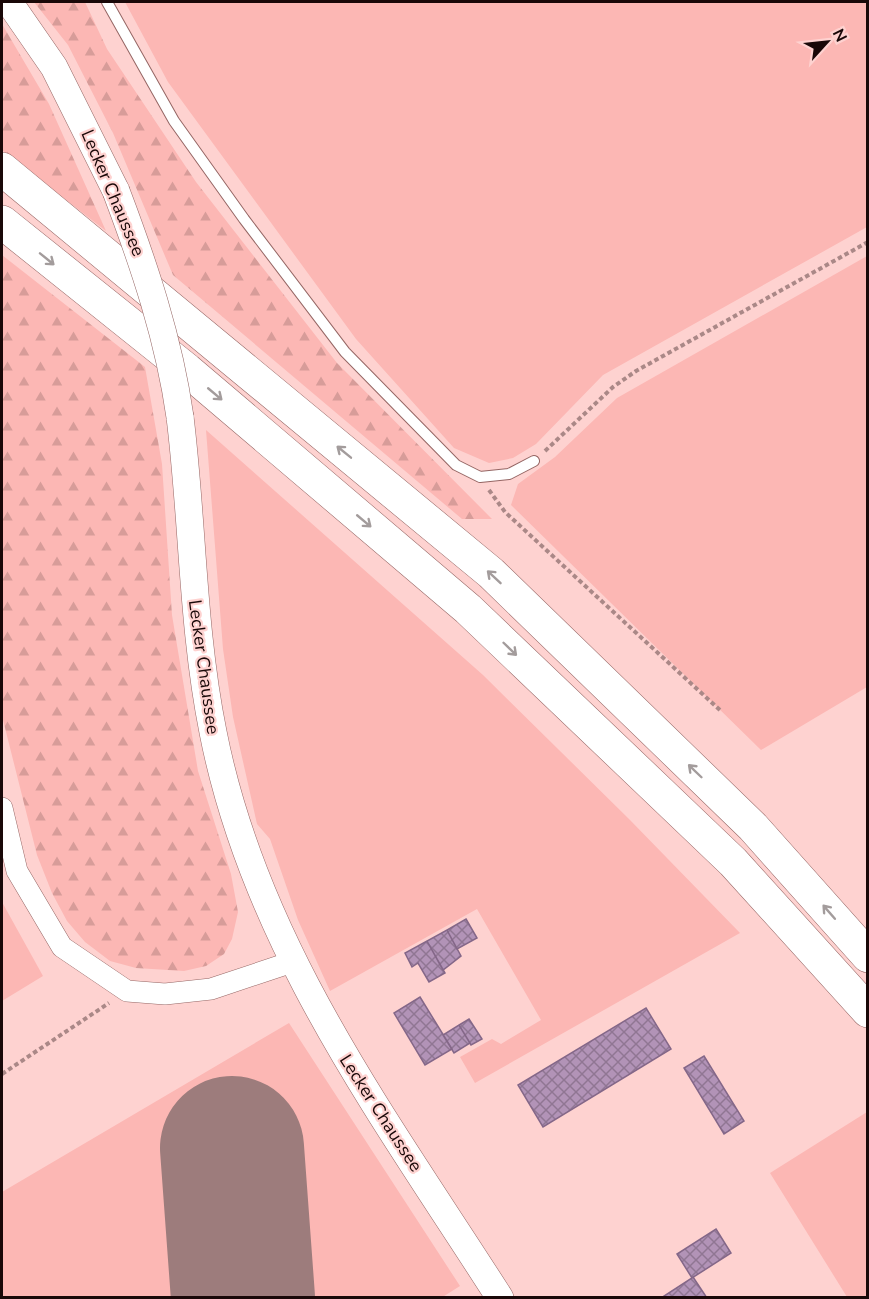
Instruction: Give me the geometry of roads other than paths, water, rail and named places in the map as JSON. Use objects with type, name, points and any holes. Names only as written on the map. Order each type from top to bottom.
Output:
[{"type":"highway","points":[[2,169],[491,573],[753,827],[867,956]]},
{"type":"highway","points":[[2,222],[187,370],[468,609],[733,862],[867,1011]]},
{"type":"street","name":"Lecker Chaussee","points":[[9,2],[54,67],[116,191],[143,263],[162,328],[180,417],[187,478],[195,616],[213,733],[239,832],[255,877],[292,962],[332,1036],[500,1298]]},
{"type":"street","points":[[2,808],[17,871],[62,947],[127,991],[165,994],[211,989],[292,962]]},
{"type":"lane","points":[[107,2],[174,121],[244,219],[345,352],[456,465],[480,477],[509,474],[534,461]]}]
